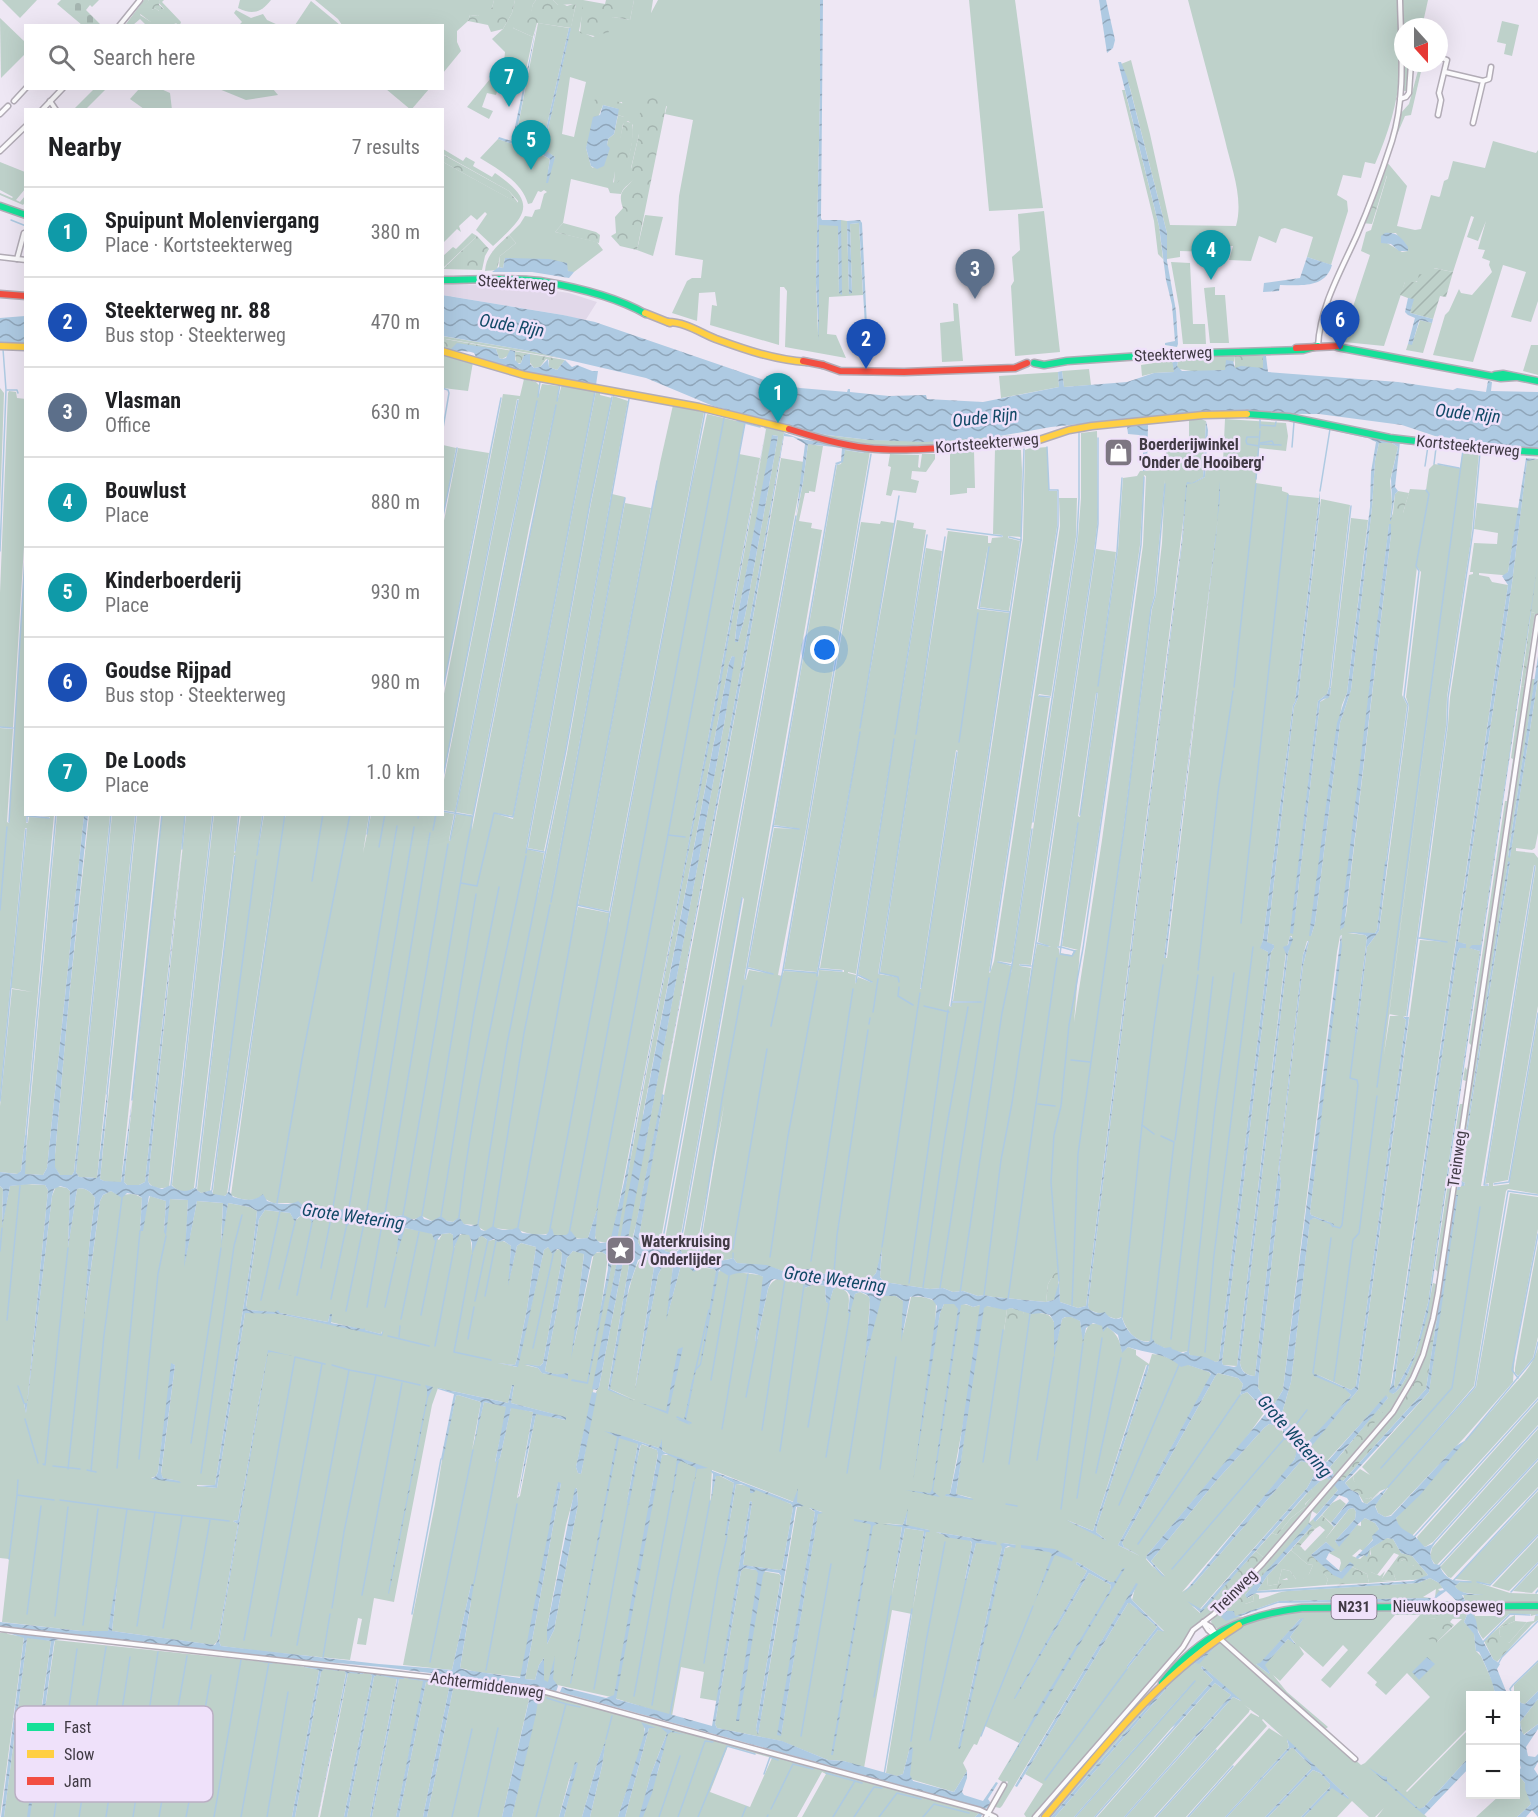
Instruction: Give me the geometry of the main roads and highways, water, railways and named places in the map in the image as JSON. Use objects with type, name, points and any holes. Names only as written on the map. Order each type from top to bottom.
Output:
[{"type":"main road","points":[[1,205],[24,213]]},
{"type":"main road","name":"Steekterweg","points":[[444,280],[538,281],[572,288],[775,357],[797,359],[833,369],[915,372],[1015,368],[1030,363],[1044,365],[1171,354],[1292,350],[1304,346],[1318,346],[1337,347],[1501,378],[1515,377],[1538,382]]},
{"type":"main road","points":[[0,294],[24,296]]},
{"type":"main road","points":[[0,346],[24,347]]},
{"type":"main road","name":"Kortsteekterweg","points":[[444,352],[524,375],[699,407],[792,430],[817,439],[868,448],[937,448],[1033,442],[1069,430],[1092,426],[1245,414],[1289,417],[1390,438],[1484,449],[1538,452]]},
{"type":"main road","name":"Nieuwkoopseweg","points":[[1045,1817],[1187,1654],[1216,1635],[1252,1617],[1274,1611],[1302,1608],[1538,1606]]},
{"type":"water","points":[[820,0],[823,0],[821,218],[822,220],[841,220],[842,295],[839,293],[838,226],[819,225],[819,342],[816,283]]},
{"type":"water","points":[[1099,0],[1106,0],[1115,40],[1113,48],[1107,53]]},
{"type":"water","points":[[537,23],[515,142],[530,148],[529,150],[498,139],[499,137],[512,141]]},
{"type":"water","points":[[569,28],[571,28],[544,147],[555,157],[548,183],[546,183],[550,159],[533,152],[534,149],[540,149],[545,134]]},
{"type":"water","points":[[1118,62],[1121,62],[1127,77],[1167,233],[1167,261],[1176,311],[1177,347],[1165,345],[1165,343],[1175,341],[1172,305],[1166,280],[1159,226]]},
{"type":"water","points":[[603,105],[619,109],[614,134],[608,139],[607,145],[610,148],[604,166],[597,169],[591,166],[586,148],[593,117],[600,115]]},
{"type":"water","points":[[860,220],[867,326],[865,326],[859,223],[850,224],[852,293],[849,294],[847,221]]},
{"type":"water","points":[[1385,233],[1398,236],[1408,247],[1408,251],[1399,251],[1391,244],[1381,243],[1381,236]]},
{"type":"water","points":[[1307,257],[1332,265],[1329,273],[1318,282],[1303,285],[1280,285],[1279,291],[1263,292],[1264,283],[1300,278]]},
{"type":"water","points":[[505,258],[549,259],[567,263],[568,271],[574,272],[569,278],[532,272],[492,272],[499,267],[503,268]]},
{"type":"water","name":"Oude Rijn","points":[[444,295],[595,322],[770,382],[800,388],[847,392],[850,389],[850,392],[889,396],[926,395],[927,399],[983,402],[1059,387],[1058,372],[1062,371],[1064,387],[1127,382],[1154,373],[1174,372],[1172,360],[1141,362],[1177,357],[1179,357],[1177,366],[1182,371],[1225,370],[1226,360],[1233,361],[1235,368],[1241,366],[1263,368],[1263,356],[1266,356],[1268,372],[1398,382],[1486,392],[1488,381],[1492,382],[1491,391],[1538,392],[1538,449],[1435,436],[1402,425],[1319,414],[1188,413],[1051,427],[994,437],[925,442],[870,440],[827,435],[777,425],[713,406],[646,378],[530,351],[444,336]]},
{"type":"water","points":[[1408,298],[1414,299],[1410,313],[1433,319],[1432,323],[1419,321],[1412,345],[1408,344],[1415,318],[1405,312]]},
{"type":"water","points":[[24,316],[24,344],[0,343],[0,318]]},
{"type":"water","points":[[457,343],[496,349],[499,358],[502,359],[506,358],[510,350],[515,351],[515,360],[519,364],[524,355],[530,354],[530,364],[534,368],[540,367],[548,359],[549,367],[557,370],[565,360],[572,367],[577,365],[598,371],[596,385],[514,371],[476,357],[474,353],[449,351]]},
{"type":"water","name":"Grote Wetering","points":[[1206,421],[1208,430],[1205,477],[1194,483],[1187,484],[1183,536],[1089,1309],[1099,1313],[1105,1312],[1115,1319],[1122,1317],[1128,1330],[1139,1340],[1148,1342],[1153,1339],[1155,1343],[1165,1348],[1171,1347],[1183,1353],[1188,1351],[1190,1355],[1219,1361],[1268,955],[1268,952],[1260,948],[1263,940],[1293,705],[1295,702],[1320,491],[1298,698],[1294,707],[1267,942],[1274,945],[1274,948],[1271,952],[1222,1362],[1223,1365],[1237,1366],[1286,954],[1283,947],[1288,945],[1290,936],[1293,939],[1288,953],[1240,1363],[1244,1372],[1255,1376],[1303,955],[1309,941],[1303,966],[1279,1172],[1281,1181],[1258,1388],[1270,1405],[1275,1403],[1283,1390],[1341,934],[1342,945],[1310,1212],[1311,1215],[1334,1224],[1333,1228],[1330,1224],[1314,1218],[1310,1220],[1291,1382],[1282,1413],[1304,1443],[1308,1442],[1351,1395],[1345,1389],[1314,1376],[1313,1373],[1351,1390],[1356,1386],[1406,1020],[1403,1017],[1409,1017],[1358,1390],[1310,1448],[1319,1459],[1327,1462],[1386,1395],[1388,1398],[1330,1467],[1334,1476],[1343,1481],[1426,1389],[1456,1195],[1458,1195],[1429,1392],[1345,1483],[1351,1490],[1358,1493],[1362,1502],[1367,1504],[1388,1487],[1375,1506],[1378,1513],[1385,1517],[1391,1516],[1456,1446],[1466,1440],[1420,1495],[1396,1518],[1401,1527],[1425,1547],[1435,1543],[1430,1553],[1432,1561],[1440,1565],[1447,1576],[1460,1582],[1455,1586],[1457,1589],[1468,1594],[1484,1595],[1462,1595],[1476,1620],[1478,1632],[1493,1659],[1500,1664],[1497,1669],[1506,1691],[1494,1691],[1486,1667],[1479,1652],[1476,1651],[1474,1634],[1464,1622],[1467,1615],[1446,1591],[1432,1601],[1278,1603],[1226,1621],[1221,1617],[1226,1611],[1234,1611],[1235,1616],[1279,1601],[1434,1598],[1439,1591],[1444,1590],[1439,1583],[1430,1578],[1418,1583],[1256,1593],[1247,1598],[1245,1595],[1309,1523],[1312,1526],[1267,1576],[1257,1591],[1413,1581],[1428,1575],[1412,1556],[1401,1553],[1393,1539],[1387,1538],[1370,1549],[1367,1557],[1364,1555],[1357,1559],[1356,1557],[1373,1540],[1372,1536],[1379,1529],[1375,1523],[1365,1518],[1339,1547],[1335,1541],[1355,1519],[1356,1512],[1354,1508],[1349,1509],[1334,1527],[1331,1523],[1349,1501],[1339,1495],[1315,1522],[1313,1519],[1338,1490],[1335,1483],[1325,1477],[1306,1494],[1201,1613],[1187,1601],[1201,1609],[1307,1488],[1315,1474],[1311,1464],[1301,1461],[1183,1594],[1294,1460],[1296,1449],[1288,1440],[1283,1440],[1283,1430],[1280,1427],[1269,1424],[1264,1428],[1217,1480],[1151,1561],[1165,1577],[1146,1558],[1267,1412],[1247,1392],[1240,1395],[1243,1384],[1238,1378],[1218,1373],[1216,1375],[1122,1543],[1124,1547],[1141,1556],[1118,1545],[1211,1374],[1188,1365],[1181,1367],[1163,1356],[1128,1347],[1122,1353],[1118,1335],[1107,1327],[1103,1332],[1102,1326],[1093,1323],[1086,1328],[1083,1343],[1080,1321],[1071,1317],[1062,1319],[1054,1357],[1054,1322],[1050,1315],[1031,1314],[1011,1308],[1005,1310],[987,1306],[984,1308],[956,1494],[973,1500],[945,1496],[950,1494],[958,1456],[980,1305],[973,1307],[966,1304],[961,1305],[933,1491],[940,1497],[905,1490],[930,1493],[932,1489],[958,1309],[954,1304],[944,1304],[940,1313],[913,1482],[937,1306],[932,1299],[919,1296],[910,1297],[901,1342],[903,1301],[896,1296],[882,1296],[865,1361],[870,1308],[869,1297],[866,1294],[860,1292],[855,1294],[850,1313],[848,1313],[850,1295],[847,1291],[837,1287],[833,1290],[829,1304],[826,1302],[825,1286],[814,1284],[805,1288],[805,1282],[774,1279],[768,1289],[755,1341],[763,1277],[746,1273],[729,1276],[719,1270],[701,1365],[696,1370],[686,1420],[690,1425],[676,1419],[684,1420],[695,1369],[700,1364],[716,1271],[714,1269],[700,1266],[694,1272],[686,1265],[681,1265],[666,1321],[673,1266],[664,1263],[658,1275],[635,1391],[654,1267],[653,1261],[642,1258],[638,1260],[629,1287],[610,1389],[634,1401],[608,1390],[629,1265],[628,1255],[614,1253],[588,1384],[571,1381],[572,1379],[587,1382],[608,1269],[608,1256],[602,1252],[597,1252],[592,1257],[571,1359],[584,1254],[573,1251],[567,1258],[545,1371],[557,1374],[568,1373],[568,1379],[542,1373],[538,1368],[524,1364],[540,1366],[543,1363],[561,1264],[562,1253],[559,1249],[553,1255],[548,1247],[544,1250],[518,1367],[497,1363],[515,1365],[527,1309],[536,1247],[521,1243],[517,1246],[508,1286],[511,1246],[504,1241],[498,1242],[494,1239],[489,1241],[482,1236],[479,1237],[472,1255],[469,1235],[460,1234],[453,1248],[453,1235],[450,1233],[442,1234],[436,1241],[432,1234],[405,1228],[396,1257],[399,1230],[395,1226],[385,1225],[381,1230],[377,1225],[356,1219],[351,1221],[346,1228],[345,1222],[337,1216],[331,1219],[330,1223],[327,1217],[322,1215],[314,1219],[312,1223],[308,1216],[304,1215],[295,1222],[290,1213],[265,1210],[259,1219],[246,1306],[248,1310],[275,1312],[278,1310],[280,1313],[328,1322],[332,1314],[331,1323],[365,1328],[365,1330],[381,1334],[384,1330],[382,1336],[279,1314],[245,1313],[217,1488],[197,1486],[215,1485],[257,1211],[250,1207],[228,1203],[221,1248],[223,1203],[197,1201],[184,1268],[188,1200],[170,1199],[166,1236],[164,1232],[166,1201],[149,1196],[143,1231],[140,1231],[142,1198],[127,1193],[122,1198],[111,1191],[103,1195],[100,1201],[84,1319],[95,1198],[87,1190],[77,1189],[68,1248],[70,1191],[60,1186],[54,1189],[52,1196],[26,1414],[24,1403],[27,1403],[48,1190],[45,1185],[10,1186],[2,1228],[3,1189],[0,1186],[0,1172],[17,1174],[21,1171],[27,1134],[25,1174],[43,1175],[47,1168],[84,816],[88,816],[55,1155],[55,1167],[60,1175],[72,1175],[74,1172],[78,1135],[80,1136],[76,1172],[79,1177],[97,1178],[107,1093],[100,1179],[121,1182],[132,1100],[124,1182],[127,1185],[139,1185],[145,1182],[182,848],[148,1181],[150,1185],[162,1189],[171,1185],[183,1191],[196,1187],[201,1193],[212,1190],[213,1194],[225,1196],[229,1191],[233,1197],[245,1199],[253,1199],[263,1194],[267,1201],[275,1203],[287,1204],[298,1201],[305,1207],[316,1204],[319,1208],[333,1207],[338,1210],[349,1208],[357,1212],[367,1210],[375,1214],[385,1212],[393,1217],[403,1215],[414,1220],[422,1215],[424,1219],[432,1221],[441,1216],[453,1222],[459,1217],[464,1224],[471,1226],[478,1224],[481,1230],[485,1231],[493,1226],[505,1230],[518,1227],[522,1233],[546,1235],[552,1228],[554,1235],[566,1235],[571,1231],[577,1239],[588,1238],[598,1206],[595,1238],[600,1243],[610,1242],[624,1182],[671,937],[766,428],[720,688],[638,1114],[616,1247],[628,1249],[632,1244],[662,1094],[664,1095],[638,1242],[640,1246],[653,1249],[660,1244],[664,1245],[665,1251],[672,1253],[681,1250],[682,1254],[695,1256],[696,1250],[713,1260],[733,1258],[737,1263],[767,1265],[783,1271],[808,1269],[821,1274],[834,1273],[846,1279],[861,1280],[870,1280],[876,1273],[882,1247],[880,1277],[884,1282],[930,1289],[943,1288],[978,1296],[1046,1302],[1054,1300],[1059,1281],[1060,1302],[1078,1308],[1086,1306],[1182,538],[1186,485],[1187,482],[1192,483],[1203,477]]},
{"type":"water","points":[[1148,425],[1147,470],[1143,471],[1143,438],[1139,435],[1128,434],[1127,426]]},
{"type":"water","points":[[784,433],[801,439],[865,449],[865,453],[845,450],[843,462],[837,465],[835,463],[841,461],[842,448],[808,444],[796,516],[805,444],[793,437],[784,436],[749,640],[663,1092]]},
{"type":"water","points":[[772,435],[778,436],[777,442],[745,616],[738,642],[735,642],[737,620]]},
{"type":"water","points":[[1366,437],[1400,442],[1395,487],[1398,491],[1395,494],[1390,521],[1391,478],[1398,447],[1392,443],[1379,443],[1375,461],[1372,507],[1351,690],[1340,723],[1315,923],[1311,936],[1309,936],[1337,723],[1347,693],[1370,507],[1371,472],[1376,442]]},
{"type":"water","points":[[1526,458],[1538,459],[1527,461],[1512,583],[1458,942],[1466,944],[1466,948],[1460,948],[1457,954],[1401,1332],[1394,1386],[1396,1389],[1415,1354],[1428,1303],[1480,951],[1469,948],[1472,945],[1481,945],[1538,561],[1531,612],[1428,1313],[1410,1370],[1399,1389],[1393,1394],[1389,1392],[1508,585],[1502,576],[1508,572]]},
{"type":"water","points":[[1220,481],[1220,498],[1217,523]]},
{"type":"water","points":[[1217,523],[1216,538],[1203,646]]},
{"type":"water","points":[[1389,524],[1391,524],[1391,534],[1349,887],[1344,927],[1340,930]]},
{"type":"water","points":[[1203,646],[1166,958],[1164,958]]},
{"type":"water","points":[[732,656],[735,657],[725,719],[627,1244],[625,1247],[619,1246],[729,663]]},
{"type":"water","points":[[1538,656],[1538,678],[1510,858],[1508,857]]},
{"type":"water","points":[[1329,687],[1331,688],[1328,698],[1320,702],[1293,934],[1290,933],[1318,701],[1327,694]]},
{"type":"water","points":[[1388,858],[1379,931],[1367,947],[1357,1034],[1355,1031],[1367,937],[1347,932],[1375,933],[1377,930],[1385,862]]},
{"type":"water","points":[[1508,861],[1510,862],[1460,1177],[1465,1183],[1464,1186],[1460,1186],[1460,1190],[1457,1190]]},
{"type":"water","points":[[618,1256],[623,1258],[622,1267],[597,1390],[592,1389]]},
{"type":"water","points":[[683,1347],[668,1414],[638,1402],[666,1411],[678,1349]]},
{"type":"water","points":[[268,1350],[293,1356],[268,1353],[219,1642],[221,1646],[452,1670],[471,1585],[474,1583],[460,1668],[520,1678],[558,1482],[561,1483],[525,1679],[535,1680],[539,1665],[544,1658],[544,1680],[548,1682],[555,1656],[553,1679],[558,1686],[556,1692],[540,1688],[512,1817],[502,1817],[530,1696],[523,1692],[534,1691],[535,1686],[382,1667],[0,1626],[0,1622],[81,1631],[108,1631],[117,1585],[112,1631],[215,1645],[218,1640],[238,1524],[233,1521],[238,1520]]},
{"type":"water","points":[[171,1363],[175,1365],[161,1473],[163,1478],[181,1483],[151,1479],[158,1472]]},
{"type":"water","points":[[1147,1365],[1149,1365],[1148,1370],[1097,1526],[1096,1532],[1107,1541],[1066,1520],[1093,1531]]},
{"type":"water","points":[[425,1385],[433,1387],[428,1398],[389,1594],[427,1396]]},
{"type":"water","points":[[512,1385],[514,1385],[511,1403],[566,1417],[566,1420],[536,1414],[517,1504],[533,1412],[511,1408],[500,1458],[495,1463],[506,1407],[484,1402],[473,1450],[481,1402],[456,1396],[443,1460],[441,1459],[454,1394],[438,1389],[508,1403]]},
{"type":"water","points":[[592,1392],[597,1393],[581,1474],[578,1473],[576,1467]]},
{"type":"water","points":[[604,1431],[659,1448],[662,1439],[664,1452],[708,1468],[697,1469],[694,1486],[696,1468],[681,1461],[678,1464],[673,1495],[677,1459],[666,1454],[662,1455],[616,1699],[712,1726],[750,1501],[752,1502],[743,1565],[782,1569],[793,1508],[791,1504],[756,1490],[750,1493],[750,1488],[736,1484],[727,1536],[725,1535],[734,1483],[721,1476],[716,1476],[711,1502],[713,1474],[710,1470],[793,1502],[798,1488],[797,1502],[804,1506],[796,1507],[758,1735],[756,1729],[780,1583],[779,1573],[765,1571],[763,1575],[739,1721],[736,1721],[758,1573],[756,1570],[744,1568],[741,1571],[715,1724],[717,1728],[782,1741],[828,1760],[844,1761],[897,1776],[903,1774],[910,1747],[913,1748],[910,1775],[913,1781],[954,1792],[967,1771],[962,1792],[964,1795],[983,1801],[996,1782],[998,1783],[988,1799],[992,1805],[985,1809],[981,1817],[975,1817],[981,1811],[980,1807],[560,1692],[562,1687],[606,1698],[614,1695],[658,1454],[657,1450],[642,1444],[640,1446],[629,1505],[627,1502],[638,1444],[619,1438],[571,1684],[617,1437]]},
{"type":"water","points":[[575,1488],[578,1504],[554,1630],[547,1644],[547,1628]]},
{"type":"water","points":[[809,1507],[823,1513],[818,1514],[781,1736],[777,1735],[815,1512]]},
{"type":"water","points":[[908,1508],[906,1525],[930,1532],[926,1532],[912,1609],[924,1531],[905,1528],[891,1596],[902,1527],[882,1524],[903,1525]]},
{"type":"water","points":[[854,1519],[879,1523],[873,1526],[833,1755],[831,1755],[871,1526],[854,1521]]},
{"type":"water","points":[[936,1532],[996,1542],[997,1545],[976,1543],[965,1580],[971,1541],[945,1537]]},
{"type":"water","points":[[1326,1542],[1335,1550],[1329,1553],[1326,1559],[1341,1572],[1350,1562],[1354,1565],[1342,1579],[1333,1575],[1311,1555]]},
{"type":"water","points":[[1000,1544],[1016,1545],[1015,1548],[1008,1546],[1005,1548],[960,1749],[958,1748],[1002,1547]]},
{"type":"water","points":[[1021,1545],[1055,1549],[1073,1559],[1072,1561],[1055,1555],[1033,1606],[1052,1554],[1021,1548]]},
{"type":"water","points":[[1077,1562],[1110,1582],[1114,1582],[1125,1568],[1003,1773],[1039,1707],[1110,1590],[1111,1585],[1089,1573],[1015,1699],[1087,1571],[1076,1564]]},
{"type":"water","points":[[1136,1583],[1138,1584],[1131,1597],[1132,1600],[1164,1632],[1158,1630],[1127,1669],[1157,1627],[1128,1603],[1017,1787],[1015,1786]]},
{"type":"water","points":[[1304,1618],[1290,1637],[1296,1645],[1288,1639],[1265,1665],[1269,1674],[1256,1664],[1260,1663],[1300,1619]]},
{"type":"water","points":[[8,1633],[62,1639],[55,1640],[54,1643],[45,1706],[42,1706],[51,1641],[27,1638],[18,1706],[15,1706],[24,1638]]},
{"type":"water","points":[[1214,1648],[1199,1664],[1195,1663],[1179,1674],[1055,1817],[1051,1817],[1177,1673]]},
{"type":"water","points":[[1427,1657],[1435,1664],[1419,1680],[1412,1672]]},
{"type":"water","points":[[304,1665],[340,1669],[339,1671],[324,1669],[321,1672],[295,1817],[292,1817],[319,1670],[304,1667]]},
{"type":"water","points":[[1202,1666],[1242,1701],[1233,1697],[1189,1743],[1231,1695],[1215,1683],[1180,1722],[1171,1728],[1213,1680],[1201,1668]]},
{"type":"water","points":[[344,1670],[364,1672],[363,1674],[348,1673],[318,1817],[346,1674]]},
{"type":"water","points":[[369,1672],[404,1677],[404,1679],[399,1679],[372,1817],[370,1817],[397,1679],[377,1675],[374,1677],[347,1817],[344,1817],[372,1676]]},
{"type":"water","points":[[409,1677],[431,1679],[430,1682],[426,1682],[399,1817],[396,1817],[423,1681],[408,1679]]},
{"type":"water","points":[[434,1680],[475,1684],[474,1686],[454,1684],[427,1817],[423,1817],[450,1684]]},
{"type":"water","points":[[1538,1691],[1538,1699],[1520,1722],[1520,1701],[1525,1704]]},
{"type":"water","points":[[15,1708],[15,1731],[4,1817],[1,1817]]},
{"type":"water","points":[[641,1722],[656,1728],[649,1728],[625,1817],[618,1817],[644,1735],[645,1729]]},
{"type":"water","points":[[1520,1722],[1524,1735],[1538,1724],[1538,1729],[1526,1747],[1528,1756],[1535,1757],[1538,1754],[1538,1762],[1534,1769],[1538,1775],[1538,1817],[1532,1810],[1526,1817],[1517,1817],[1531,1804],[1525,1783],[1520,1777]]},
{"type":"water","points":[[660,1727],[686,1735],[671,1732],[668,1734],[652,1793],[643,1817],[639,1817],[651,1774],[667,1733]]},
{"type":"water","points":[[606,1739],[590,1817],[582,1817],[596,1767]]},
{"type":"water","points":[[1287,1739],[1349,1798],[1332,1788],[1304,1817],[1301,1817],[1330,1787],[1320,1773],[1313,1770],[1268,1817],[1265,1817],[1311,1769],[1311,1766],[1291,1748],[1257,1782],[1289,1747]]},
{"type":"water","points":[[1466,1760],[1466,1771],[1424,1815],[1368,1767],[1387,1777],[1387,1781],[1419,1809],[1424,1807]]},
{"type":"water","points":[[575,1762],[578,1763],[564,1817],[559,1817]]},
{"type":"water","points":[[29,1802],[32,1802],[30,1817],[27,1817]]},
{"type":"waterway","points":[[11,220],[24,225]]},
{"type":"waterway","points":[[0,551],[6,390],[3,349]]},
{"type":"waterway","points":[[538,397],[540,382]]},
{"type":"waterway","points":[[557,401],[560,384]]},
{"type":"waterway","points":[[444,389],[449,393],[444,422]]},
{"type":"waterway","points":[[7,390],[17,390],[18,393]]},
{"type":"waterway","points":[[461,883],[477,886],[494,813],[513,817],[595,392]]},
{"type":"waterway","points":[[526,853],[590,503],[612,397]]},
{"type":"waterway","points":[[444,684],[501,398]]},
{"type":"waterway","points":[[478,1224],[507,1044],[566,750],[629,399]]},
{"type":"waterway","points":[[444,772],[518,400]]},
{"type":"waterway","points":[[450,840],[537,401]]},
{"type":"waterway","name":"Grote Wetering","points":[[403,1215],[466,851],[556,405]]},
{"type":"waterway","points":[[549,1234],[705,412]]},
{"type":"waterway","points":[[569,1234],[724,418]]},
{"type":"waterway","points":[[1260,420],[1260,428]]},
{"type":"waterway","points":[[737,421],[760,427]]},
{"type":"waterway","points":[[1260,425],[1275,426],[1276,422]]},
{"type":"waterway","points":[[1292,447],[1294,422]]},
{"type":"waterway","points":[[668,835],[745,423]]},
{"type":"waterway","points":[[1320,491],[1330,429],[1366,437]]},
{"type":"waterway","points":[[1256,479],[1260,431]]},
{"type":"waterway","points":[[1033,822],[1077,537],[1079,433]]},
{"type":"waterway","points":[[1258,437],[1247,437],[1246,441],[1247,444],[1259,446]]},
{"type":"waterway","points":[[984,1295],[1001,1160],[1012,1103],[1095,549],[1098,524],[1098,438]]},
{"type":"waterway","points":[[1260,443],[1272,441],[1274,445]]},
{"type":"waterway","points":[[1400,443],[1423,445]]},
{"type":"waterway","points":[[1259,444],[1281,445]]},
{"type":"waterway","points":[[1425,466],[1428,446]]},
{"type":"waterway","points":[[990,971],[1058,526],[1058,490],[1049,490],[1047,447]]},
{"type":"waterway","points":[[1377,1087],[1463,450],[1438,447],[1434,464]]},
{"type":"waterway","points":[[444,511],[457,448]]},
{"type":"waterway","points":[[951,1006],[1021,540],[1024,449]]},
{"type":"waterway","points":[[1407,1016],[1447,725],[1448,698],[1473,531],[1480,452]]},
{"type":"waterway","points":[[771,1026],[783,970],[871,454]]},
{"type":"waterway","points":[[1438,464],[1459,468]]},
{"type":"waterway","points":[[799,829],[773,826],[836,465]]},
{"type":"waterway","points":[[1059,1281],[1051,1182],[1054,1135],[1061,1106],[1069,1025],[1083,948],[1141,545],[1144,477]]},
{"type":"waterway","points":[[1098,686],[1117,552],[1122,478]]},
{"type":"waterway","points":[[609,912],[577,905],[657,481]]},
{"type":"waterway","points":[[1072,1305],[1078,1154],[1124,829],[1151,609],[1155,596],[1165,484]]},
{"type":"waterway","points":[[1234,687],[1256,484]]},
{"type":"waterway","points":[[1387,860],[1408,705],[1404,697],[1419,571],[1416,566],[1429,494],[1426,490]]},
{"type":"waterway","points":[[1241,923],[1288,495]]},
{"type":"waterway","points":[[860,728],[899,496]]},
{"type":"waterway","points":[[551,902],[625,498]]},
{"type":"waterway","points":[[1330,687],[1351,506]]},
{"type":"waterway","points":[[662,1244],[796,516]]},
{"type":"waterway","points":[[947,529],[1002,536]]},
{"type":"waterway","points":[[895,734],[927,535]]},
{"type":"waterway","points":[[916,734],[945,537]]},
{"type":"waterway","points":[[1009,537],[1021,540]]},
{"type":"waterway","points":[[989,547],[979,608],[1010,612]]},
{"type":"waterway","points":[[9,822],[24,574]]},
{"type":"waterway","points":[[959,742],[978,613]]},
{"type":"waterway","points":[[1198,970],[1218,792],[1233,691]]},
{"type":"waterway","points":[[1080,815],[1097,693]]},
{"type":"waterway","points":[[1039,696],[1050,697]]},
{"type":"waterway","points":[[0,727],[13,728]]},
{"type":"waterway","points":[[817,976],[860,732]]},
{"type":"waterway","points":[[856,982],[894,739]]},
{"type":"waterway","points":[[879,974],[915,740]]},
{"type":"waterway","points":[[921,988],[957,752]]},
{"type":"waterway","points":[[444,811],[472,816]]},
{"type":"waterway","points":[[27,816],[49,818]]},
{"type":"waterway","points":[[27,816],[27,822]]},
{"type":"waterway","points":[[26,1136],[56,816]]},
{"type":"waterway","points":[[79,1136],[111,816]]},
{"type":"waterway","points":[[107,1094],[136,816]]},
{"type":"waterway","points":[[132,1100],[162,816]]},
{"type":"waterway","points":[[182,849],[185,816]]},
{"type":"waterway","points":[[171,1185],[213,816]]},
{"type":"waterway","points":[[235,851],[239,816]]},
{"type":"waterway","points":[[257,855],[263,816]]},
{"type":"waterway","points":[[229,1191],[285,816]]},
{"type":"waterway","points":[[312,881],[323,816]]},
{"type":"waterway","points":[[277,1203],[302,1059],[350,816]]},
{"type":"waterway","points":[[367,834],[370,816]]},
{"type":"waterway","points":[[379,847],[385,816]]},
{"type":"waterway","points":[[433,830],[436,816]]},
{"type":"waterway","points":[[1058,947],[1061,947],[1060,954],[1072,956],[1075,951],[1061,947],[1078,823]]},
{"type":"waterway","name":"Grote Wetering","points":[[333,1207],[397,826]]},
{"type":"waterway","points":[[745,979],[773,826]]},
{"type":"waterway","points":[[0,910],[7,827]]},
{"type":"waterway","name":"Grote Wetering","points":[[349,1208],[414,827]]},
{"type":"waterway","points":[[0,1101],[26,829]]},
{"type":"waterway","points":[[1012,965],[1032,829]]},
{"type":"waterway","name":"Grote Wetering","points":[[367,1210],[430,833]]},
{"type":"waterway","points":[[597,1207],[668,835],[685,837]]},
{"type":"waterway","name":"Grote Wetering","points":[[385,1213],[448,844]]},
{"type":"waterway","points":[[528,849],[544,852]]},
{"type":"waterway","points":[[196,1187],[235,856]]},
{"type":"waterway","points":[[459,1217],[480,1081],[526,856]]},
{"type":"waterway","points":[[212,1190],[256,860]]},
{"type":"waterway","points":[[1488,1185],[1484,1185],[1535,866]]},
{"type":"waterway","points":[[441,1216],[474,1013],[499,887]]},
{"type":"waterway","points":[[422,1215],[476,894]]},
{"type":"waterway","points":[[679,1252],[742,898]]},
{"type":"waterway","points":[[493,1226],[524,1033],[550,905]]},
{"type":"waterway","points":[[518,1227],[577,906]]},
{"type":"waterway","points":[[1419,938],[1447,942]]},
{"type":"waterway","points":[[1037,943],[1048,946]]},
{"type":"waterway","points":[[1205,1352],[1214,1255],[1253,947]]},
{"type":"waterway","points":[[1008,1299],[1057,958]]},
{"type":"waterway","points":[[960,1293],[1002,1013],[1012,965],[998,962]]},
{"type":"waterway","points":[[1020,965],[1031,966]]},
{"type":"waterway","points":[[1142,1125],[1163,965]]},
{"type":"waterway","points":[[748,968],[773,974]]},
{"type":"waterway","points":[[819,969],[842,971]]},
{"type":"waterway","points":[[783,970],[817,973]]},
{"type":"waterway","points":[[880,973],[898,977],[899,982]]},
{"type":"waterway","points":[[1188,1353],[1215,1109],[1234,973]]},
{"type":"waterway","points":[[858,975],[872,982]]},
{"type":"waterway","points":[[1175,1140],[1198,975]]},
{"type":"waterway","points":[[1171,1339],[1213,977]]},
{"type":"waterway","points":[[940,1288],[989,978]]},
{"type":"waterway","points":[[873,1012],[878,979]]},
{"type":"waterway","points":[[770,1257],[788,1136],[817,981]]},
{"type":"waterway","points":[[698,1254],[722,1099],[743,986]]},
{"type":"waterway","points":[[899,987],[898,996],[913,1005]]},
{"type":"waterway","name":"Grote Wetering","points":[[811,1261],[853,989]]},
{"type":"waterway","points":[[882,1247],[920,993]]},
{"type":"waterway","points":[[952,1002],[981,1002]]},
{"type":"waterway","points":[[924,1006],[949,1012]]},
{"type":"waterway","points":[[923,1287],[945,1136],[968,1007]]},
{"type":"waterway","points":[[909,1283],[948,1010]]},
{"type":"waterway","points":[[1494,1184],[1509,1182],[1538,1013]]},
{"type":"waterway","points":[[869,1024],[870,1018]]},
{"type":"waterway","name":"Grote Wetering","points":[[834,1273],[837,1235],[868,1030]]},
{"type":"waterway","points":[[1333,1226],[1340,1228],[1342,1225],[1358,1085],[1357,1080],[1350,1078],[1356,1032]]},
{"type":"waterway","points":[[733,1249],[767,1049]]},
{"type":"waterway","points":[[1071,1060],[1090,1062]]},
{"type":"waterway","points":[[1334,1381],[1353,1240],[1359,1233],[1377,1096]]},
{"type":"waterway","points":[[1038,1104],[1055,1106]]},
{"type":"waterway","points":[[1122,1317],[1142,1125],[1154,1134]]},
{"type":"waterway","points":[[1151,1340],[1174,1142],[1161,1136]]},
{"type":"waterway","points":[[7,1320],[20,1186]]},
{"type":"waterway","points":[[1388,1487],[1475,1387],[1508,1191],[1538,1195]]},
{"type":"waterway","points":[[91,1471],[104,1335],[122,1198]]},
{"type":"waterway","points":[[1381,1468],[1452,1388],[1480,1207]]},
{"type":"waterway","points":[[261,1300],[280,1211]]},
{"type":"waterway","points":[[201,1473],[234,1246],[242,1215]]},
{"type":"waterway","name":"Grote Wetering","points":[[279,1289],[295,1222]]},
{"type":"waterway","name":"Grote Wetering","points":[[297,1295],[312,1223]]},
{"type":"waterway","name":"Grote Wetering","points":[[321,1268],[330,1223]]},
{"type":"waterway","name":"Grote Wetering","points":[[346,1311],[364,1223]]},
{"type":"waterway","points":[[0,1251],[2,1228]]},
{"type":"waterway","name":"Grote Wetering","points":[[331,1299],[346,1228]]},
{"type":"waterway","name":"Grote Wetering","points":[[367,1307],[381,1230]]},
{"type":"waterway","points":[[117,1468],[140,1231]]},
{"type":"waterway","points":[[401,1319],[419,1232]]},
{"type":"waterway","points":[[1518,1378],[1512,1370],[1538,1234]]},
{"type":"waterway","points":[[139,1459],[158,1274],[166,1236]]},
{"type":"waterway","points":[[1313,1373],[1331,1238]]},
{"type":"waterway","points":[[475,1301],[488,1240]]},
{"type":"waterway","points":[[421,1315],[436,1241]]},
{"type":"waterway","points":[[485,1296],[496,1241]]},
{"type":"waterway","points":[[43,1464],[45,1465],[68,1248]]},
{"type":"waterway","points":[[191,1443],[221,1248]]},
{"type":"waterway","points":[[435,1346],[454,1248]]},
{"type":"waterway","points":[[733,1253],[733,1258]]},
{"type":"waterway","points":[[472,1255],[454,1352],[491,1360]]},
{"type":"waterway","points":[[533,1348],[553,1255]]},
{"type":"waterway","points":[[385,1307],[396,1257]]},
{"type":"waterway","points":[[722,1429],[748,1274]]},
{"type":"waterway","points":[[711,1380],[729,1276]]},
{"type":"waterway","name":"Grote Wetering","points":[[762,1430],[785,1279]]},
{"type":"waterway","name":"Grote Wetering","points":[[780,1451],[804,1285]]},
{"type":"waterway","points":[[808,1427],[829,1303]]},
{"type":"waterway","points":[[468,1339],[474,1307]]},
{"type":"waterway","points":[[695,1372],[709,1310]]},
{"type":"waterway","points":[[826,1457],[850,1313]]},
{"type":"waterway","points":[[1009,1464],[1030,1314]]},
{"type":"waterway","points":[[68,1469],[84,1319]]},
{"type":"waterway","points":[[399,1337],[400,1326]]},
{"type":"waterway","points":[[983,1462],[1003,1330]]},
{"type":"waterway","points":[[388,1336],[429,1346]]},
{"type":"waterway","points":[[1077,1498],[1102,1338]]},
{"type":"waterway","points":[[746,1397],[757,1340]]},
{"type":"waterway","points":[[1466,1440],[1534,1358],[1538,1342]]},
{"type":"waterway","points":[[1061,1509],[1083,1343]]},
{"type":"waterway","points":[[244,1640],[295,1357],[325,1364]]},
{"type":"waterway","points":[[880,1469],[896,1357]]},
{"type":"waterway","points":[[1037,1460],[1054,1357]]},
{"type":"waterway","points":[[1096,1473],[1121,1358]]},
{"type":"waterway","points":[[847,1473],[865,1361]]},
{"type":"waterway","points":[[271,1636],[322,1364]]},
{"type":"waterway","points":[[332,1365],[349,1370]]},
{"type":"waterway","points":[[1119,1505],[1179,1365]]},
{"type":"waterway","points":[[297,1645],[349,1370],[376,1375]]},
{"type":"waterway","points":[[332,1608],[344,1532],[376,1375],[420,1385]]},
{"type":"waterway","points":[[686,1416],[693,1380]]},
{"type":"waterway","points":[[362,1595],[402,1383]]},
{"type":"waterway","points":[[18,1386],[24,1403]]},
{"type":"waterway","points":[[1138,1544],[1240,1395]]},
{"type":"waterway","points":[[1414,1537],[1538,1399]]},
{"type":"waterway","name":"Grote Wetering","points":[[1294,1427],[1307,1410]]},
{"type":"waterway","points":[[677,1417],[691,1423]]},
{"type":"waterway","points":[[25,1419],[38,1463]]},
{"type":"waterway","points":[[1433,1544],[1538,1427]]},
{"type":"waterway","name":"Grote Wetering","points":[[1172,1569],[1283,1440]]},
{"type":"waterway","points":[[430,1662],[473,1450]]},
{"type":"waterway","points":[[412,1614],[441,1459]]},
{"type":"waterway","points":[[1439,1566],[1538,1459]]},
{"type":"waterway","points":[[474,1583],[498,1461]]},
{"type":"waterway","points":[[53,1466],[80,1469]]},
{"type":"waterway","points":[[87,1470],[96,1472]]},
{"type":"waterway","points":[[17,1494],[18,1480]]},
{"type":"waterway","points":[[652,1705],[694,1482]]},
{"type":"waterway","points":[[1453,1581],[1538,1489]]},
{"type":"waterway","points":[[634,1696],[672,1493]]},
{"type":"waterway","points":[[9,1559],[17,1495],[54,1500]]},
{"type":"waterway","points":[[60,1500],[127,1509]]},
{"type":"waterway","points":[[670,1714],[710,1501]]},
{"type":"waterway","points":[[486,1670],[517,1504]]},
{"type":"waterway","points":[[594,1689],[628,1504]]},
{"type":"waterway","points":[[1006,1504],[1017,1506]]},
{"type":"waterway","points":[[27,1614],[41,1506]]},
{"type":"waterway","points":[[55,1616],[68,1507]]},
{"type":"waterway","points":[[83,1625],[98,1509]]},
{"type":"waterway","points":[[116,1586],[127,1509],[229,1521]]},
{"type":"waterway","points":[[137,1626],[155,1512]]},
{"type":"waterway","points":[[163,1628],[182,1516]]},
{"type":"waterway","points":[[191,1629],[210,1520]]},
{"type":"waterway","points":[[1477,1582],[1490,1585],[1538,1535]]},
{"type":"waterway","points":[[704,1663],[727,1536]]},
{"type":"waterway","points":[[911,1741],[926,1642],[945,1542]]},
{"type":"waterway","points":[[1511,1592],[1538,1563]]},
{"type":"waterway","points":[[801,1736],[831,1564]]},
{"type":"waterway","points":[[930,1740],[966,1580]]},
{"type":"waterway","points":[[1454,1581],[1471,1582]]},
{"type":"waterway","points":[[874,1697],[891,1596]]},
{"type":"waterway","points":[[981,1736],[1033,1606]]},
{"type":"waterway","points":[[884,1775],[912,1609]]},
{"type":"waterway","points":[[323,1657],[330,1614]]},
{"type":"waterway","points":[[1483,1642],[1510,1614],[1530,1615]]},
{"type":"waterway","points":[[1498,1664],[1502,1657],[1538,1621]]},
{"type":"waterway","points":[[97,1706],[106,1647]]},
{"type":"waterway","points":[[69,1706],[77,1649]]},
{"type":"waterway","points":[[150,1706],[158,1652]]},
{"type":"waterway","points":[[178,1706],[187,1656]]},
{"type":"waterway","points":[[123,1706],[130,1657]]},
{"type":"waterway","points":[[214,1817],[241,1660]]},
{"type":"waterway","points":[[260,1661],[272,1663]]},
{"type":"waterway","points":[[1511,1691],[1513,1685],[1538,1661]]},
{"type":"waterway","points":[[241,1817],[269,1662]]},
{"type":"waterway","points":[[1045,1780],[1127,1669]]},
{"type":"waterway","points":[[206,1706],[211,1675]]},
{"type":"waterway","points":[[1075,1817],[1195,1681]]},
{"type":"waterway","points":[[267,1817],[288,1692]]},
{"type":"waterway","points":[[536,1817],[566,1704],[547,1698]]},
{"type":"waterway","points":[[566,1704],[580,1707]]},
{"type":"waterway","points":[[606,1739],[612,1716]]},
{"type":"waterway","points":[[1095,1817],[1179,1722]]},
{"type":"waterway","points":[[478,1817],[498,1728]]},
{"type":"waterway","points":[[452,1817],[472,1729]]},
{"type":"waterway","points":[[1125,1817],[1194,1739]]},
{"type":"waterway","points":[[678,1817],[705,1741],[713,1742]]},
{"type":"waterway","points":[[698,1817],[727,1746],[755,1754]]},
{"type":"waterway","points":[[1156,1817],[1216,1750]]},
{"type":"waterway","points":[[659,1817],[680,1756]]},
{"type":"waterway","points":[[764,1774],[770,1757],[778,1760]]},
{"type":"waterway","points":[[771,1809],[793,1764],[813,1769]]},
{"type":"waterway","points":[[1188,1817],[1233,1766]]},
{"type":"waterway","points":[[826,1773],[862,1783]]},
{"type":"waterway","points":[[1226,1817],[1262,1778]]},
{"type":"waterway","points":[[833,1817],[855,1781]]},
{"type":"waterway","points":[[854,1817],[874,1787],[882,1788]]},
{"type":"waterway","points":[[879,1817],[897,1793],[921,1799]]},
{"type":"waterway","points":[[54,1817],[56,1802]]},
{"type":"waterway","points":[[79,1817],[81,1802]]},
{"type":"waterway","points":[[106,1817],[108,1802]]},
{"type":"waterway","points":[[133,1817],[135,1802]]},
{"type":"waterway","points":[[159,1817],[162,1802]]},
{"type":"waterway","points":[[186,1817],[189,1802]]},
{"type":"waterway","points":[[923,1817],[934,1804],[969,1813]]},
{"type":"waterway","points":[[742,1817],[746,1807]]},
{"type":"place","name":"De Loods","points":[[509,107]]},
{"type":"place","name":"Kinderboerderij","points":[[531,170]]},
{"type":"place","name":"Bouwlust","points":[[1211,280]]},
{"type":"place","name":"Vlasman","points":[[975,299]]},
{"type":"place","name":"Goudse Rijpad","points":[[1340,350]]},
{"type":"place","name":"Steekterweg nr. 88","points":[[866,369]]},
{"type":"place","name":"Spuipunt Molenviergang","points":[[778,423]]},
{"type":"place","name":"Boerderijwinkel 'Onder de Hooiberg'","points":[[1118,453]]},
{"type":"place","name":"Waterkruising / Onderlijder","points":[[620,1250]]}]
